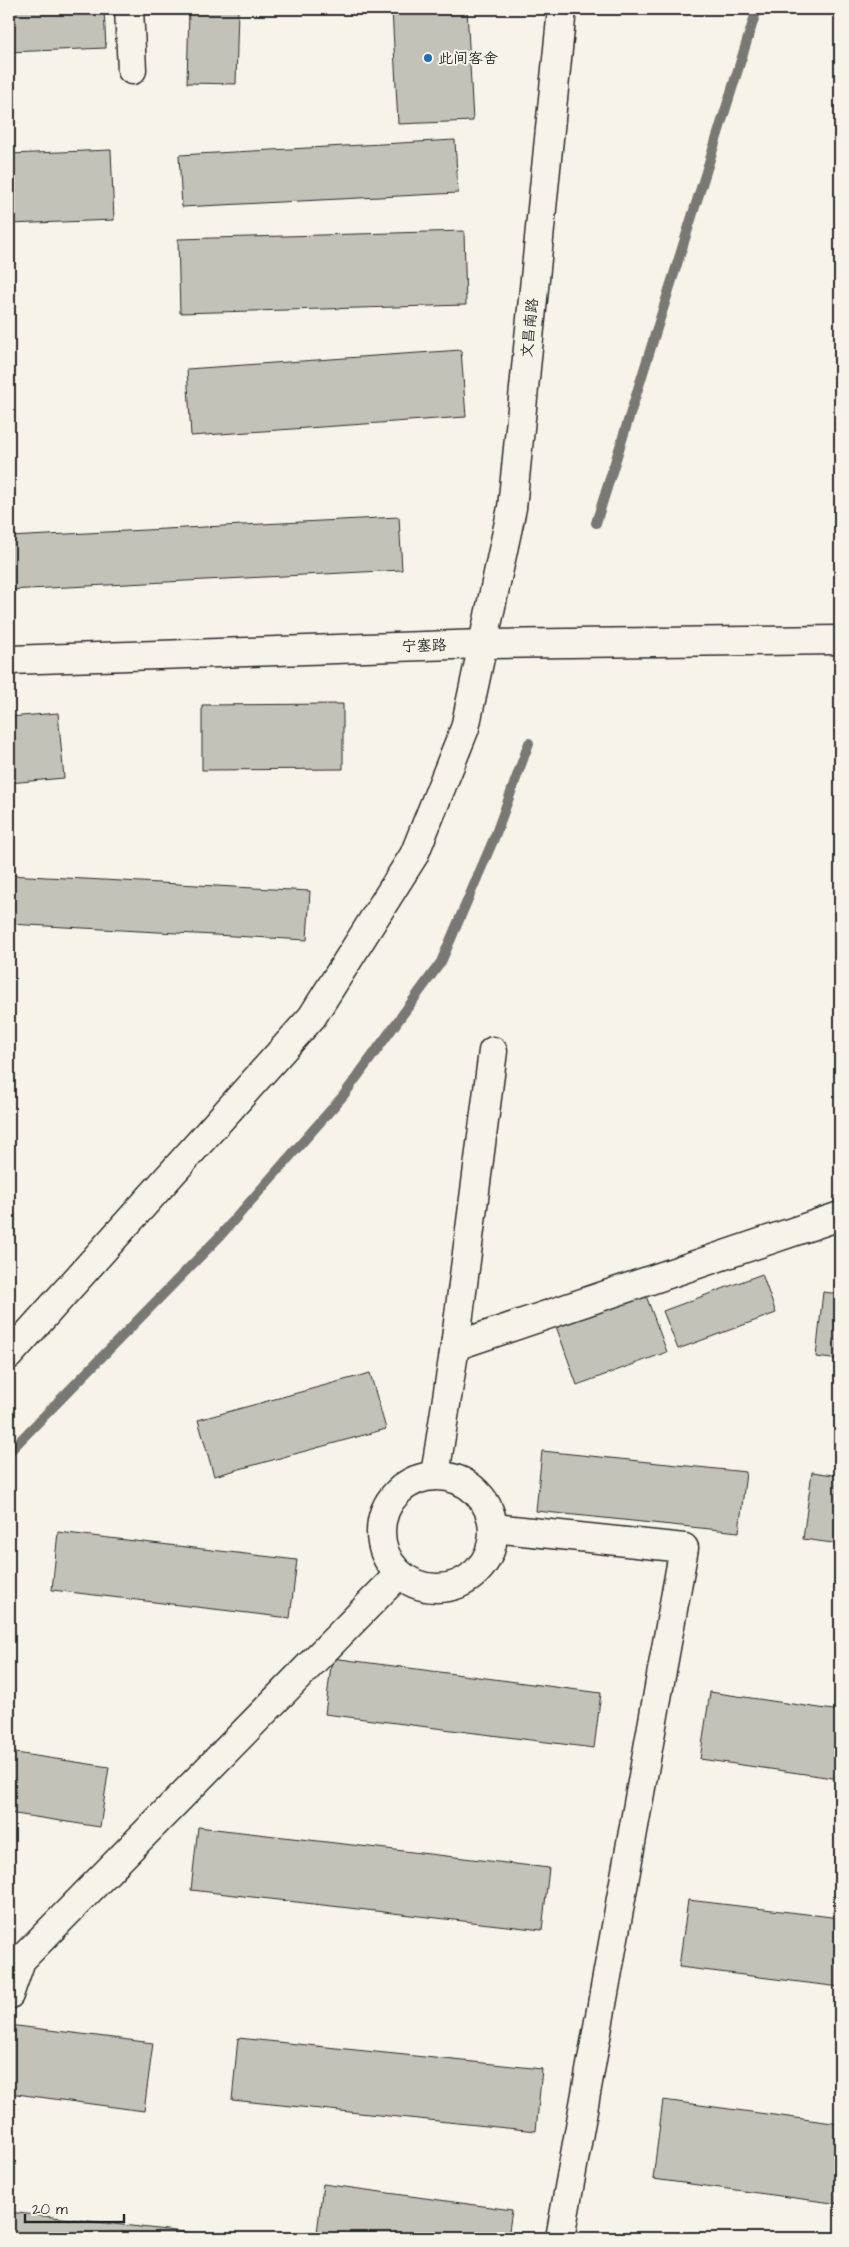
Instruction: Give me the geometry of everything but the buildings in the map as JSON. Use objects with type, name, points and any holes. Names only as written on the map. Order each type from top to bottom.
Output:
[{"type":"street","points":[[129,9],[132,70]]},
{"type":"street","name":"文昌南路","points":[[9,1355],[312,1017],[414,855],[465,728],[512,508],[562,9]]},
{"type":"street","name":"宁塞路","points":[[9,660],[483,644],[840,640]]},
{"type":"street","points":[[435,1475],[455,1346],[493,1051]]},
{"type":"street","points":[[455,1346],[840,1216]]},
{"type":"street","points":[[435,1475],[457,1478],[476,1490],[489,1507],[494,1528],[492,1550],[481,1569],[463,1582],[441,1589],[418,1586],[399,1574],[385,1555],[380,1533],[384,1512],[396,1493],[414,1480],[435,1475]]},
{"type":"street","points":[[494,1528],[684,1548],[560,2238]]},
{"type":"street","points":[[9,1995],[21,1960],[399,1574]]},
{"type":"waterway","points":[[596,523],[757,9]]},
{"type":"waterway","points":[[9,1452],[220,1236],[343,1096],[441,962],[495,836],[529,743]]},
{"type":"place","name":"此间客舍","points":[[428,58]]}]
